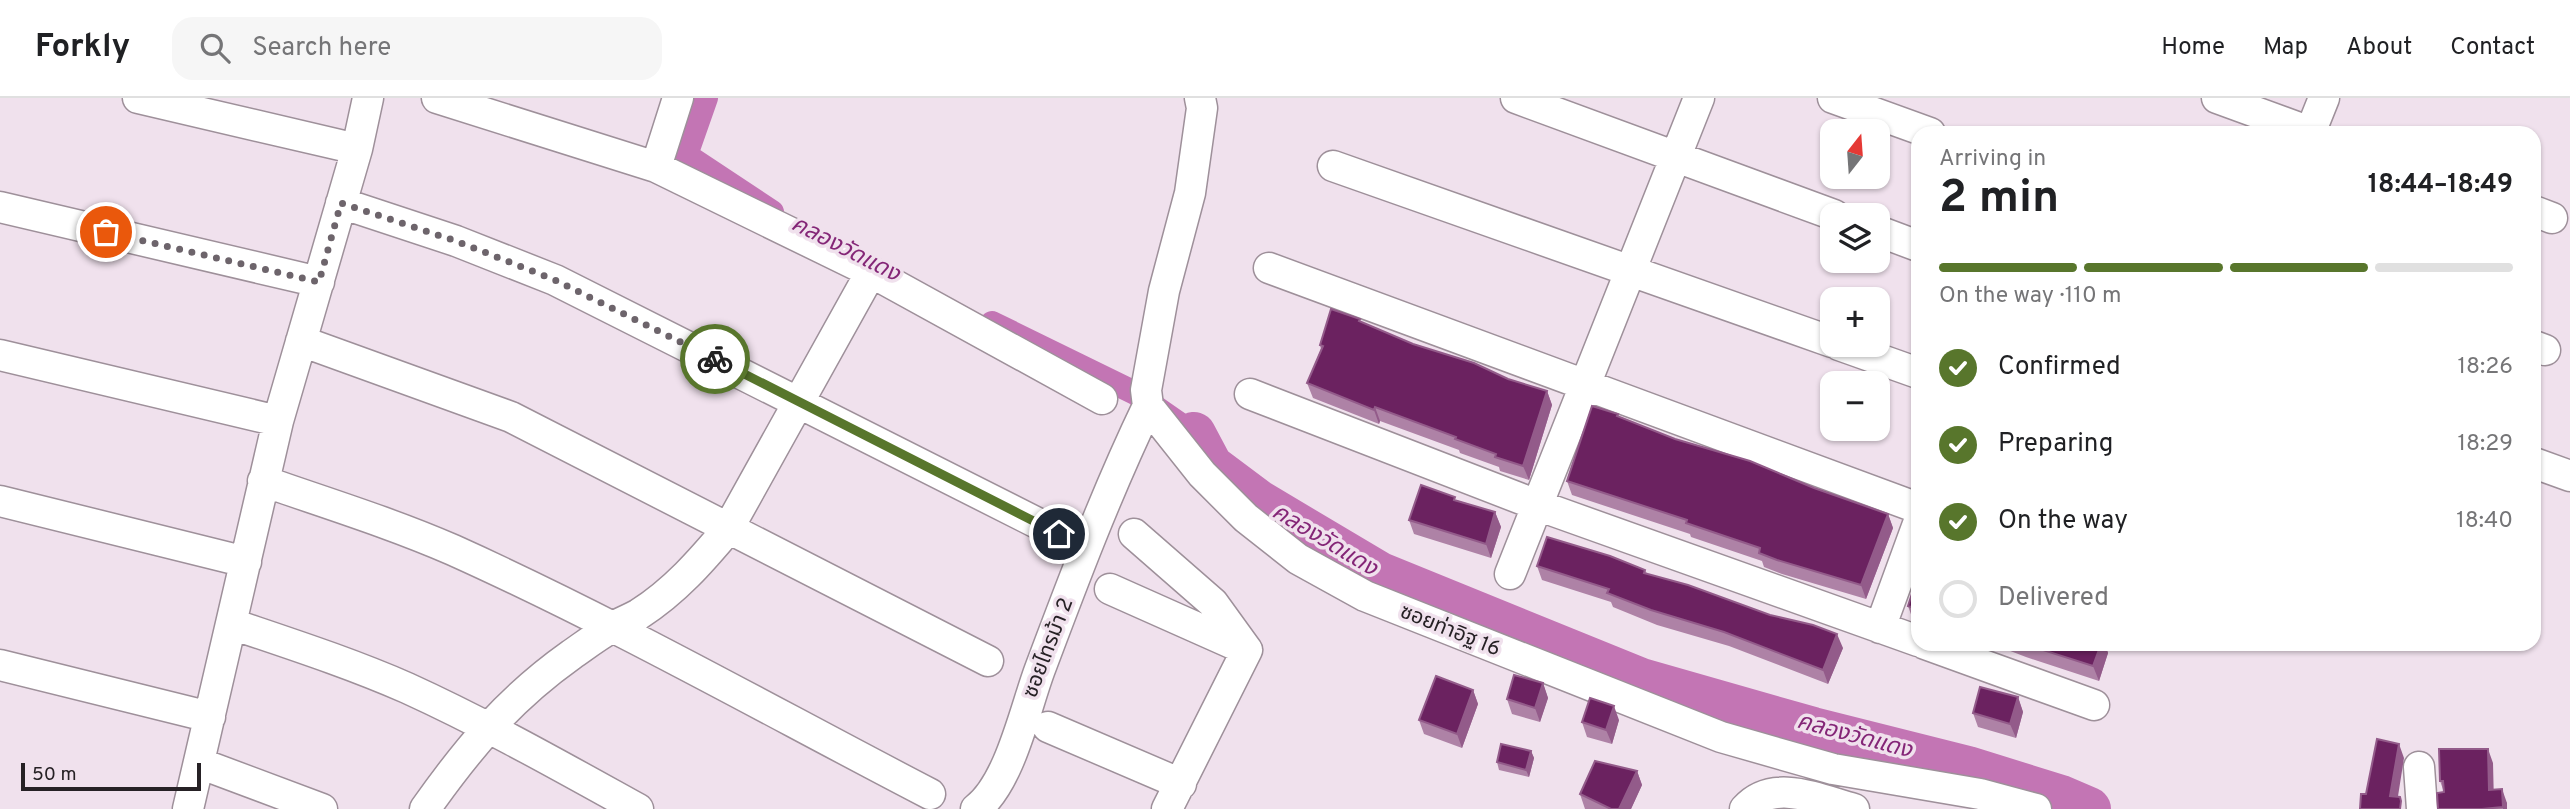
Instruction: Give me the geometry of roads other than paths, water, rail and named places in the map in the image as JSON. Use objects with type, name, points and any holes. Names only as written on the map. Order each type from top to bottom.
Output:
[{"type":"street","points":[[138,98],[357,149]]},
{"type":"street","points":[[188,809],[278,421],[357,149],[368,98]]},
{"type":"street","points":[[437,98],[656,167],[871,272],[1102,399]]},
{"type":"street","points":[[656,167],[678,98]]},
{"type":"street","points":[[1148,406],[1146,390],[1164,291],[1190,193],[1202,108],[1200,98]]},
{"type":"street","points":[[1516,98],[1820,210]]},
{"type":"street","points":[[1510,574],[1699,98]]},
{"type":"street","points":[[1833,98],[1911,126]]},
{"type":"street","points":[[2217,98],[2292,126]]},
{"type":"street","points":[[2313,126],[2323,98]]},
{"type":"street","points":[[1334,166],[1820,338]]},
{"type":"street","points":[[341,203],[456,241],[555,280],[1059,534]]},
{"type":"street","points":[[0,207],[319,282]]},
{"type":"street","points":[[1890,236],[1911,243]]},
{"type":"street","points":[[1269,268],[1911,505]]},
{"type":"street","points":[[425,809],[462,756],[488,727],[535,683],[611,628],[639,614],[675,587],[728,529],[871,272]]},
{"type":"street","points":[[301,341],[511,417],[988,661]]},
{"type":"street","points":[[0,355],[278,421]]},
{"type":"street","points":[[1873,357],[1911,371]]},
{"type":"street","points":[[1250,394],[1537,505],[1911,639]]},
{"type":"street","name":"ซอยไทรม้า 2","points":[[976,809],[995,789],[1008,760],[1090,541],[1126,451],[1148,406]]},
{"type":"street","name":"ซอยท่าอิฐ 16","points":[[1148,406],[1202,474],[1246,518],[1298,558],[1365,596],[1721,737],[1833,769],[1980,794],[2036,809]]},
{"type":"street","points":[[2541,466],[2570,476]]},
{"type":"street","points":[[263,481],[408,532],[453,551],[611,628],[930,794]]},
{"type":"street","points":[[0,501],[246,562]]},
{"type":"street","points":[[1133,534],[1213,603],[1247,650]]},
{"type":"street","points":[[1880,628],[1911,543]]},
{"type":"street","points":[[1111,589],[1247,650]]},
{"type":"street","points":[[232,624],[343,662],[406,688],[488,727],[638,809]]},
{"type":"street","points":[[1048,727],[1174,796],[1247,650]]},
{"type":"street","points":[[1944,651],[2094,705]]},
{"type":"street","points":[[0,665],[210,717]]},
{"type":"street","points":[[200,763],[322,809]]},
{"type":"street","points":[[2419,767],[2422,809]]},
{"type":"street","points":[[1757,801],[1786,792],[1854,809]]},
{"type":"waterway","name":"คลองวัดแดง","points":[[706,98],[686,155],[772,212]]},
{"type":"waterway","name":"คลองวัดแดง","points":[[992,323],[1135,393],[1194,434]]},
{"type":"waterway","name":"คลองวัดแดง","points":[[1194,434],[1211,466],[1259,502],[1380,574],[1641,680],[1813,729],[1968,768],[2061,797],[2089,809]]}]
